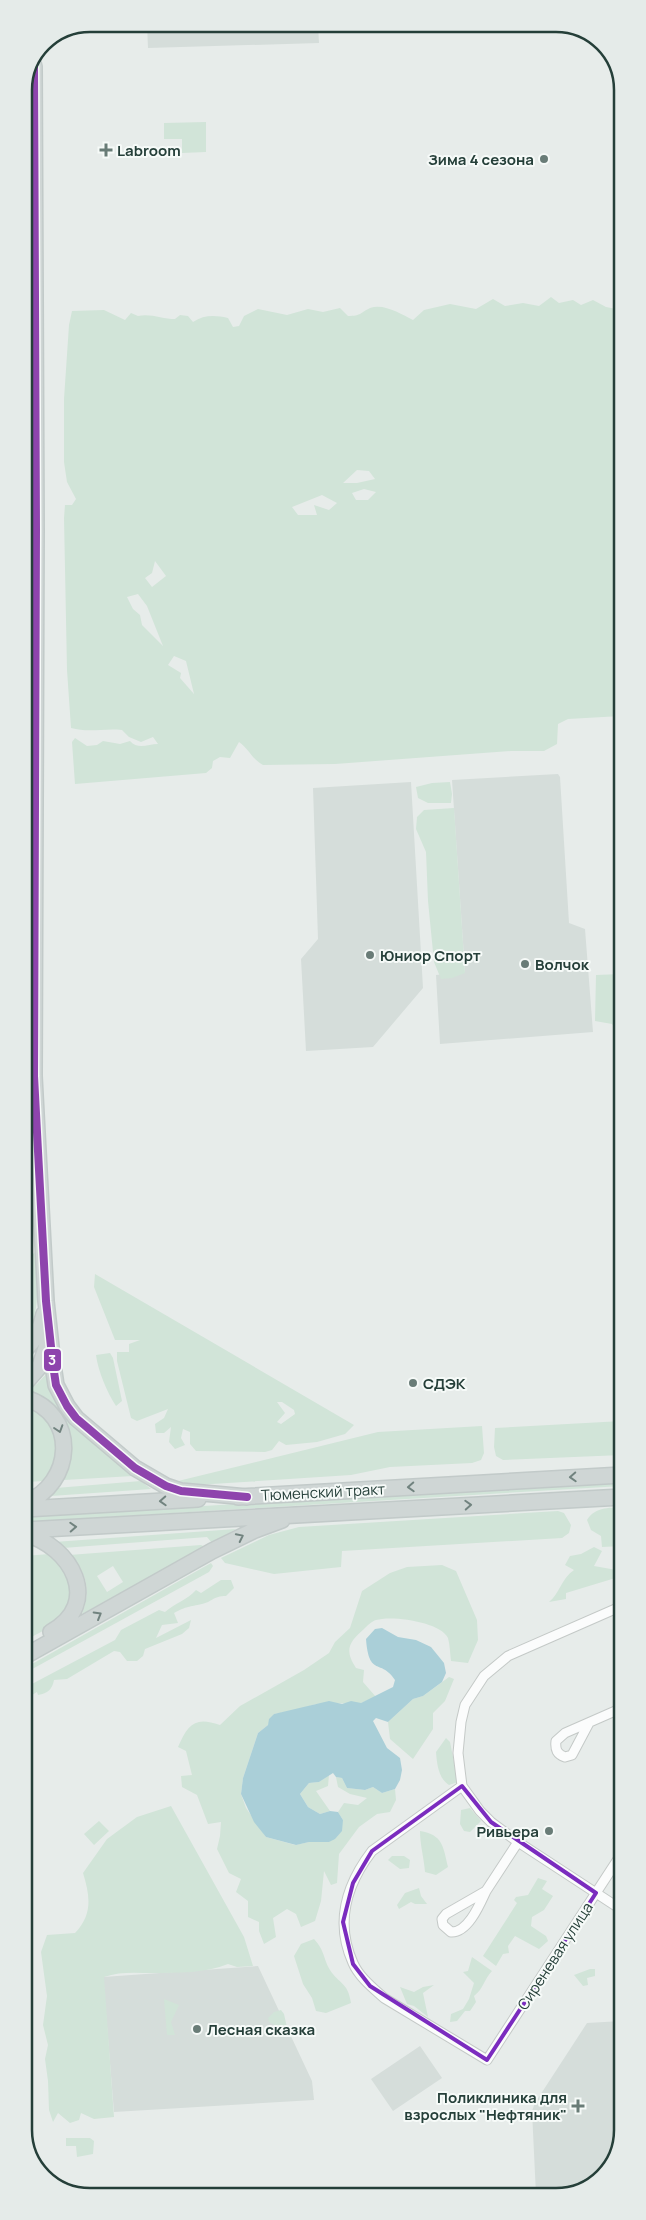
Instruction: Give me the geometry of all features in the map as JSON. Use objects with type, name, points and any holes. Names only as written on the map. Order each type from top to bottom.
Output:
[{"type":"main road","points":[[32,258],[35,245],[34,79]]},
{"type":"main road","points":[[32,397],[36,529],[34,1076],[46,1301],[49,1339],[56,1384],[67,1406],[76,1418],[135,1468],[166,1486],[181,1491],[247,1497]]},
{"type":"main road","points":[[32,1070],[34,1076]]},
{"type":"main road","points":[[32,1343],[39,1332],[46,1301]]},
{"type":"main road","points":[[32,1375],[40,1366],[49,1339]]},
{"type":"main road","points":[[32,1400],[38,1402],[48,1410],[56,1420],[64,1446],[61,1467],[56,1477],[42,1493],[32,1499]]},
{"type":"main road","name":"Тюменский тракт","points":[[32,1509],[614,1475]]},
{"type":"main road","name":"Тюменский тракт","points":[[32,1532],[332,1512],[614,1497]]},
{"type":"main road","points":[[32,1652],[153,1583],[255,1530],[278,1521],[332,1512]]},
{"type":"main road","points":[[32,1535],[48,1543],[58,1551],[68,1563],[78,1587],[78,1602],[72,1615],[61,1626],[32,1642]]},
{"type":"street","points":[[614,1610],[508,1656],[484,1676],[465,1705],[461,1722],[458,1754],[462,1786],[480,1811],[518,1842],[614,1905]]},
{"type":"street","points":[[589,1723],[614,1712]]},
{"type":"street","name":"Сиреневая улица","points":[[462,1786],[372,1851],[362,1864],[353,1883],[346,1902],[343,1922],[354,1964],[370,1986],[384,1998],[487,2060],[614,1865]]},
{"type":"street","points":[[486,1891],[446,1914],[442,1919],[443,1925],[451,1932],[458,1932],[464,1927],[518,1842]]},
{"type":"highlighted area","points":[[462,1786],[491,1822],[596,1893],[487,2060],[370,1986],[353,1964],[343,1922],[353,1883],[372,1851]]},
{"type":"shaded area","points":[[147,32],[318,32],[319,43],[148,48]]},
{"type":"shaded area","points":[[558,774],[560,777],[569,923],[585,929],[593,1032],[440,1044],[436,975],[465,972],[452,780]]},
{"type":"shaded area","points":[[411,782],[423,988],[373,1047],[306,1051],[301,959],[318,939],[313,788]]},
{"type":"shaded area","name":"Лесная сказка","points":[[258,1966],[312,2081],[314,2100],[114,2112],[103,1977]]},
{"type":"shaded area","name":"Поликлиника для взрослых \"Нефтяник\"","points":[[614,2021],[614,2129],[608,2155],[594,2173],[578,2183],[555,2188],[536,2188],[532,2111],[535,2103],[587,2023]]},
{"type":"shaded area","points":[[420,2046],[442,2078],[393,2111],[371,2079]]},
{"type":"green space","points":[[206,122],[206,152],[182,153],[182,139],[164,139],[164,123]]},
{"type":"green space","points":[[551,297],[559,303],[573,300],[581,305],[593,300],[606,307],[614,309],[614,716],[568,719],[558,724],[557,744],[544,751],[511,751],[335,764],[263,765],[239,742],[230,758],[220,757],[213,761],[212,768],[206,773],[75,784],[72,742],[75,738],[87,746],[97,745],[103,741],[120,744],[130,741],[140,746],[158,744],[153,737],[141,742],[129,737],[122,730],[71,728],[67,670],[64,518],[65,505],[72,505],[76,499],[67,482],[64,462],[64,399],[69,325],[72,311],[104,310],[125,320],[131,313],[138,316],[147,315],[175,319],[180,315],[188,316],[193,322],[209,316],[218,316],[228,318],[233,327],[239,326],[244,316],[258,309],[287,315],[308,309],[323,312],[340,308],[348,316],[358,315],[370,308],[381,307],[413,320],[424,310],[450,304],[476,309],[493,299],[505,306],[523,303],[539,306]],"holes":[[[357,470],[369,471],[375,479],[357,483],[343,483]],[[364,489],[376,492],[368,500],[356,500],[352,493]],[[322,495],[337,503],[329,510],[314,505],[317,515],[298,515],[292,507]],[[155,561],[166,576],[152,587],[145,578],[152,573]],[[138,594],[147,606],[163,646],[142,625],[140,615],[133,609],[127,597]],[[174,656],[186,661],[194,694],[180,678],[181,673],[168,665]]]},
{"type":"green space","points":[[450,782],[451,803],[428,803],[418,798],[416,787],[432,783]]},
{"type":"green space","points":[[454,808],[465,973],[452,978],[441,979],[434,962],[428,901],[426,852],[416,829],[417,817],[424,810]]},
{"type":"green space","points":[[614,974],[614,1027],[612,1024],[595,1021],[596,975]]},
{"type":"green space","points":[[35,1252],[37,1294],[32,1322],[32,1255]]},
{"type":"green space","points":[[95,1274],[354,1425],[345,1434],[317,1442],[286,1445],[279,1441],[272,1450],[265,1452],[196,1451],[190,1444],[190,1432],[183,1429],[181,1438],[185,1445],[175,1449],[169,1442],[171,1427],[164,1433],[156,1433],[155,1424],[164,1418],[168,1409],[137,1421],[131,1418],[117,1361],[117,1352],[129,1352],[129,1344],[140,1340],[115,1340],[94,1287]],"holes":[[[277,1402],[282,1402],[294,1410],[295,1414],[281,1424],[277,1422],[285,1413]]]},
{"type":"green space","points":[[110,1353],[113,1358],[122,1401],[116,1406],[103,1381],[96,1355]]},
{"type":"green space","points":[[47,1373],[87,1437],[133,1476],[64,1480],[71,1452],[66,1426],[50,1405],[32,1394],[32,1387]]},
{"type":"green space","points":[[32,1410],[39,1413],[50,1424],[56,1439],[55,1458],[45,1481],[32,1482]]},
{"type":"green space","points":[[614,1421],[614,1455],[503,1460],[496,1456],[494,1447],[495,1428]]},
{"type":"green space","points":[[482,1426],[484,1453],[481,1460],[472,1463],[390,1467],[351,1475],[212,1484],[194,1485],[178,1481],[378,1432]]},
{"type":"green space","points":[[614,1480],[614,1486],[32,1522],[32,1517]]},
{"type":"green space","points":[[141,1481],[151,1489],[51,1496],[56,1488]]},
{"type":"green space","points":[[614,1508],[614,1546],[602,1547],[601,1536],[591,1530],[587,1520],[598,1510]]},
{"type":"green space","points":[[558,1511],[564,1513],[571,1525],[569,1533],[562,1538],[342,1551],[341,1567],[274,1574],[225,1563],[221,1558],[269,1535],[299,1527]]},
{"type":"green space","points":[[236,1529],[212,1543],[207,1537],[63,1548],[54,1542]]},
{"type":"green space","points":[[201,1545],[205,1547],[82,1614],[87,1589],[86,1582],[80,1568],[69,1555]],"holes":[[[113,1566],[123,1582],[107,1592],[97,1576]]]},
{"type":"green space","points":[[594,1547],[602,1551],[594,1566],[614,1570],[614,1578],[566,1593],[566,1599],[549,1602],[574,1570],[565,1565],[570,1556],[581,1554]]},
{"type":"green space","points":[[49,1554],[56,1560],[67,1575],[71,1592],[67,1610],[61,1618],[32,1637],[32,1555]]},
{"type":"green space","points":[[211,1563],[213,1566],[209,1572],[32,1669],[32,1664]]},
{"type":"green space","points":[[442,1565],[456,1571],[477,1620],[478,1640],[468,1663],[451,1661],[448,1638],[444,1632],[436,1628],[404,1619],[393,1618],[373,1621],[355,1638],[349,1651],[356,1668],[364,1670],[363,1682],[376,1697],[361,1703],[316,1704],[274,1714],[268,1725],[258,1733],[243,1778],[241,1794],[246,1808],[266,1837],[295,1845],[309,1842],[329,1842],[343,1820],[338,1812],[344,1803],[358,1805],[367,1798],[350,1794],[338,1787],[336,1777],[342,1778],[347,1788],[365,1790],[373,1787],[382,1793],[395,1789],[396,1800],[390,1812],[377,1814],[359,1827],[339,1854],[337,1883],[331,1885],[324,1871],[321,1901],[315,1921],[301,1927],[296,1914],[287,1909],[273,1918],[276,1937],[264,1944],[259,1931],[259,1922],[248,1917],[248,1901],[236,1892],[241,1879],[229,1873],[217,1849],[221,1822],[208,1824],[197,1795],[182,1787],[181,1776],[192,1775],[186,1751],[178,1747],[185,1733],[193,1724],[204,1721],[220,1725],[240,1706],[304,1670],[329,1653],[335,1642],[350,1628],[362,1591],[390,1573],[407,1567]]},
{"type":"green space","points":[[221,1580],[231,1580],[234,1588],[226,1596],[218,1597],[174,1613],[178,1623],[162,1625],[156,1638],[191,1620],[189,1628],[182,1634],[145,1649],[143,1656],[137,1661],[127,1661],[120,1652],[114,1651],[67,1679],[54,1680],[51,1689],[47,1692],[38,1695],[37,1692],[32,1695],[32,1684],[115,1640],[121,1630],[159,1610],[165,1612],[196,1590],[201,1593]]},
{"type":"green space","points":[[449,1677],[454,1679],[445,1701],[433,1713],[433,1729],[413,1759],[390,1739],[388,1722],[413,1699],[423,1696]]},
{"type":"green space","points":[[446,1738],[450,1742],[458,1782],[449,1785],[440,1774],[436,1752]]},
{"type":"green space","points":[[329,1775],[328,1786],[316,1791],[330,1811],[320,1814],[308,1807],[300,1794],[309,1783],[319,1782]]},
{"type":"green space","points":[[171,1806],[244,1937],[253,1966],[237,1967],[228,1964],[192,1972],[122,1973],[104,1977],[114,2117],[94,2119],[81,2113],[79,2120],[70,2123],[58,2113],[53,2122],[49,2110],[45,2059],[48,2045],[43,2025],[47,1996],[41,1952],[47,1935],[75,1933],[81,1926],[85,1919],[88,1904],[83,1873],[107,1839],[137,1817]]},
{"type":"green space","points":[[470,1808],[481,1821],[470,1832],[464,1831],[460,1824],[461,1810]]},
{"type":"green space","points":[[99,1821],[109,1831],[94,1845],[84,1834]]},
{"type":"green space","points":[[420,1831],[433,1835],[443,1847],[448,1867],[436,1875],[425,1872]]},
{"type":"green space","points":[[392,1856],[404,1856],[410,1860],[409,1868],[400,1869],[388,1860]]},
{"type":"green space","points":[[538,1878],[547,1881],[542,1889],[553,1896],[544,1910],[532,1917],[531,1926],[546,1936],[548,1941],[539,1949],[515,1936],[508,1946],[509,1953],[503,1954],[496,1966],[483,1956],[517,1903],[514,1900],[516,1897],[528,1895]]},
{"type":"green space","points":[[419,1888],[421,1896],[427,1904],[411,1902],[399,1909],[397,1905],[405,1893]]},
{"type":"green space","points":[[314,1939],[320,1947],[333,1975],[343,1984],[350,1996],[351,2003],[326,2013],[316,2011],[312,1998],[303,1984],[294,1956],[301,1944]]},
{"type":"green space","points":[[472,1957],[492,1971],[474,1996],[476,2002],[470,2011],[465,2011],[457,2021],[450,2022],[451,2014],[463,2009],[469,1999],[474,1983],[463,1972],[468,1971]]},
{"type":"green space","points":[[595,1969],[595,1976],[587,1978],[588,1985],[583,1986],[574,1975]]},
{"type":"green space","points":[[434,1985],[423,1993],[428,2017],[414,2006],[407,2004],[400,1987],[414,1992],[423,1987]]},
{"type":"green space","points":[[164,1999],[179,2005],[171,2022],[175,2035],[167,2035]]},
{"type":"green space","points":[[281,2010],[284,2014],[288,2032],[269,2022],[268,2018],[274,2012]]},
{"type":"green space","points":[[66,2138],[90,2138],[94,2141],[93,2154],[77,2157],[76,2146],[66,2146]]},
{"type":"water","points":[[382,1628],[398,1637],[416,1640],[431,1647],[444,1663],[446,1673],[442,1682],[423,1696],[413,1699],[388,1722],[376,1718],[373,1721],[387,1748],[400,1758],[402,1770],[400,1780],[395,1789],[382,1793],[373,1787],[365,1790],[347,1788],[342,1778],[336,1777],[333,1773],[319,1782],[309,1783],[300,1794],[308,1807],[320,1814],[330,1811],[338,1812],[343,1820],[342,1831],[335,1839],[329,1842],[309,1842],[296,1845],[266,1837],[254,1822],[241,1794],[243,1778],[258,1733],[268,1725],[269,1719],[274,1714],[329,1701],[342,1704],[351,1701],[361,1703],[393,1687],[395,1680],[385,1670],[373,1663],[368,1651],[366,1639],[375,1629]]},
{"type":"transit line","name":"3","points":[[34,79],[36,529],[34,1076],[46,1301],[56,1385],[76,1418],[135,1468],[166,1486],[181,1491],[247,1497]]},
{"type":"place","name":"Labroom","points":[[106,150]]},
{"type":"place","name":"Зима 4 сезона","points":[[544,159]]},
{"type":"place","name":"Юниор Спорт","points":[[370,955]]},
{"type":"place","name":"Волчок","points":[[525,964]]},
{"type":"place","name":"СДЭК","points":[[413,1383]]},
{"type":"place","name":"Ривьера","points":[[549,1831]]},
{"type":"place","name":"Лесная сказка","points":[[197,2029]]},
{"type":"place","name":"Поликлиника для взрослых \"Нефтяник\"","points":[[578,2106]]}]
